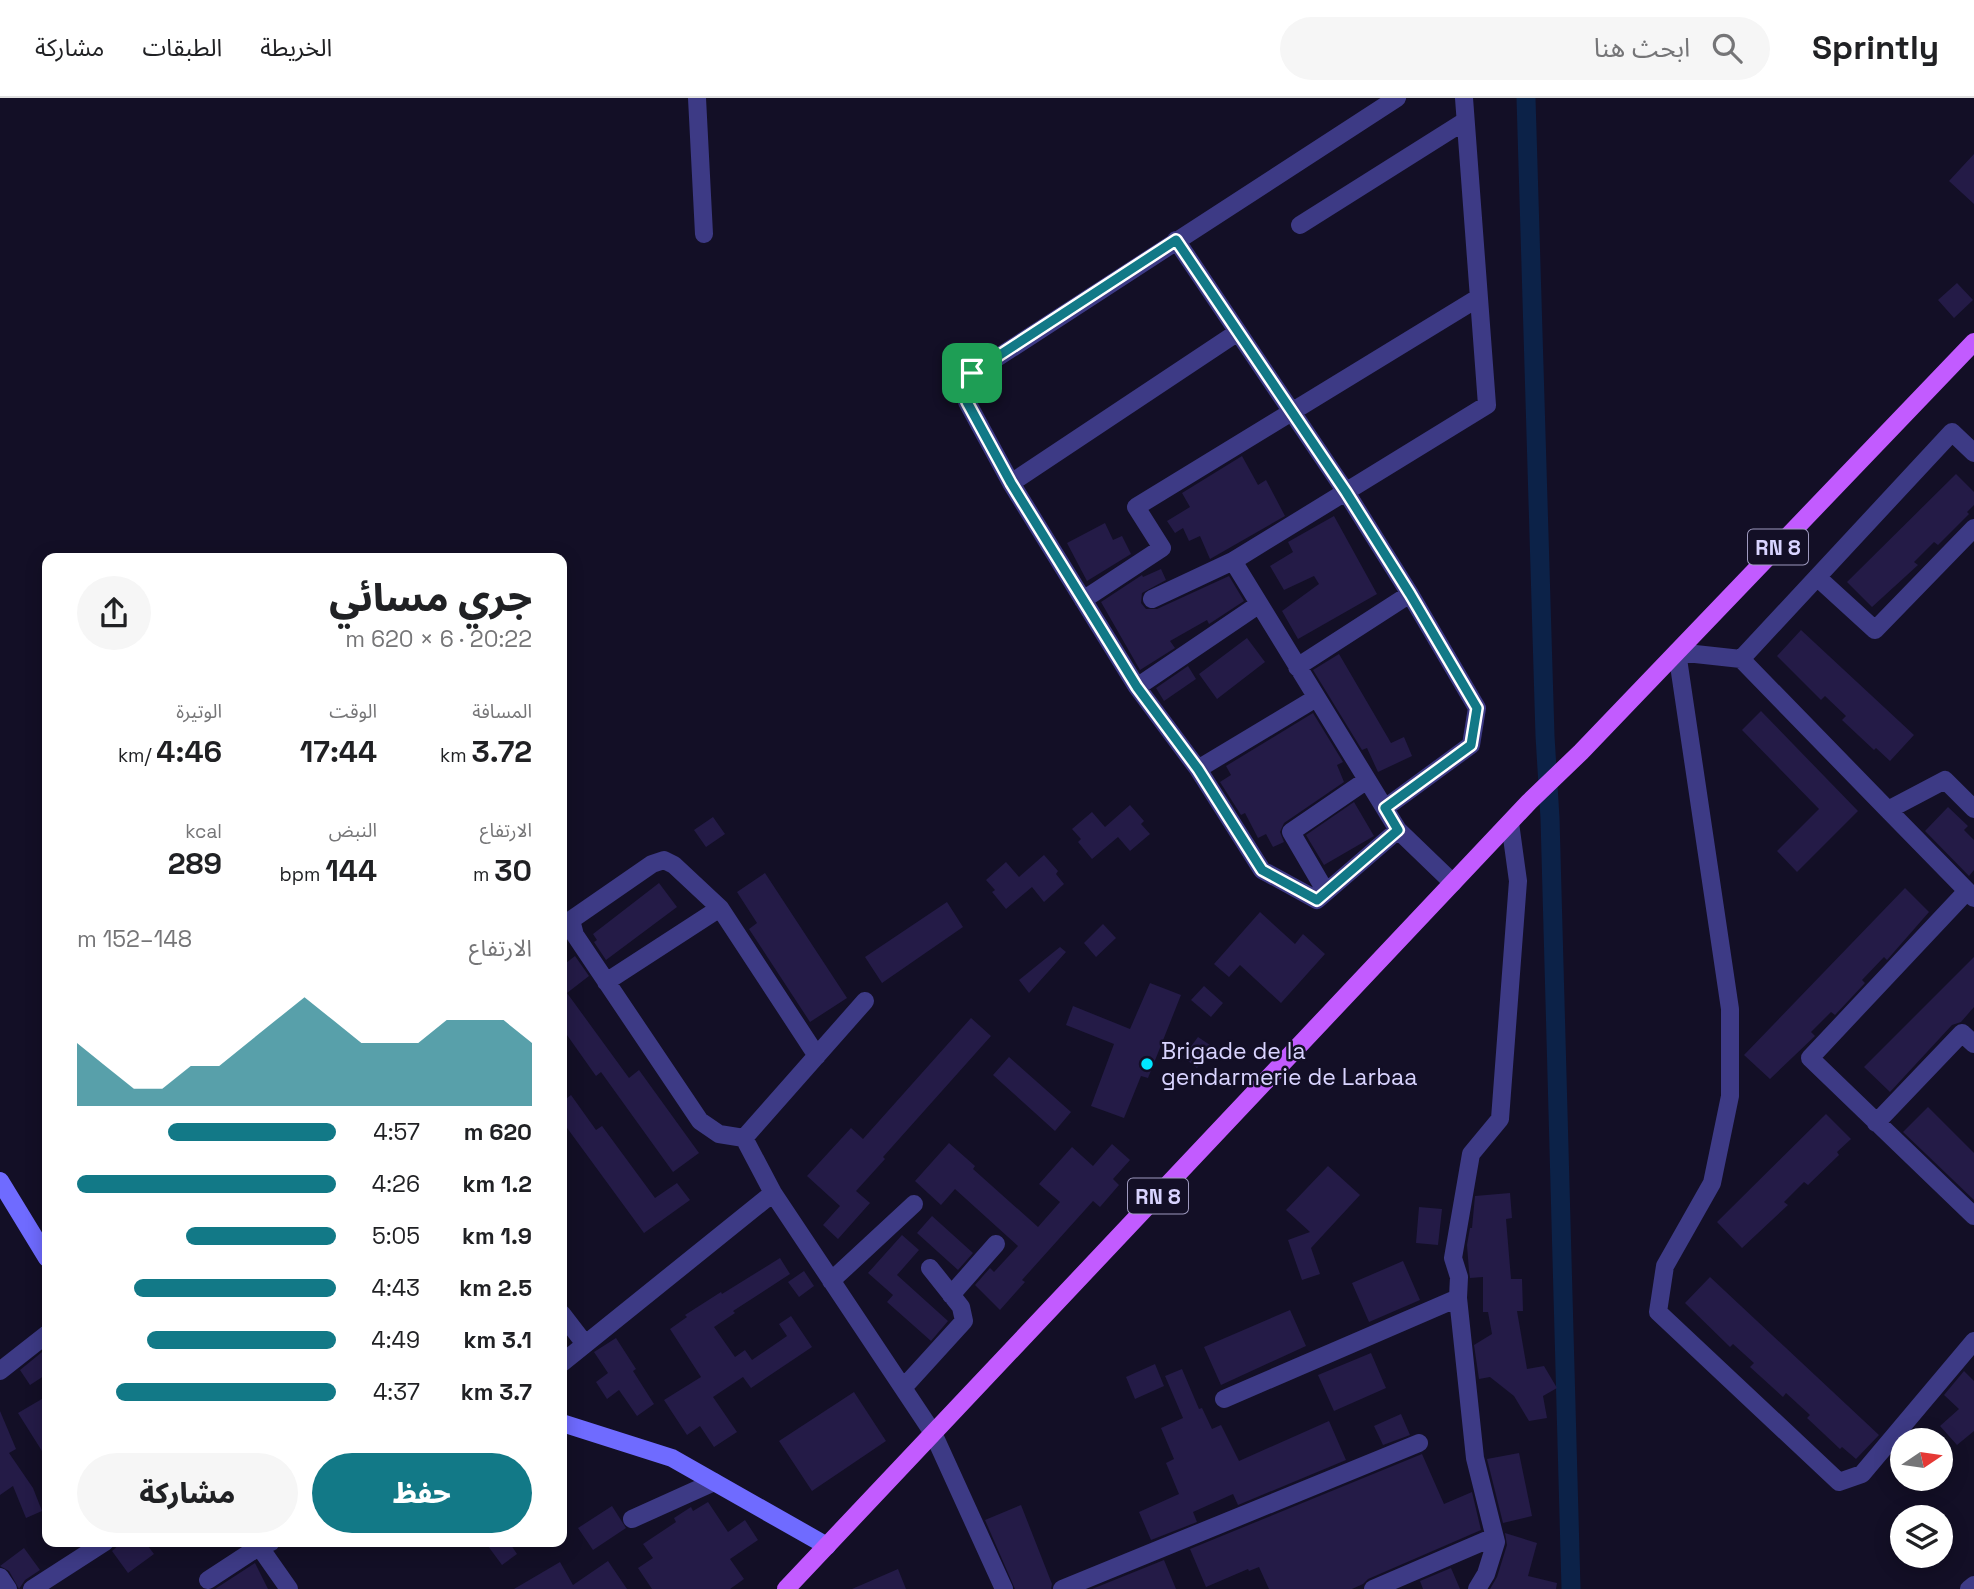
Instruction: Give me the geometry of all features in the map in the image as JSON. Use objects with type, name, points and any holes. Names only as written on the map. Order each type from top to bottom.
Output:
[{"type":"main road","name":"RN 8","points":[[786,1589],[1529,803],[1974,342]]},
{"type":"main road","points":[[0,1181],[42,1250]]},
{"type":"main road","points":[[567,1425],[672,1458],[827,1546]]},
{"type":"street","points":[[697,98],[704,234]]},
{"type":"street","points":[[1398,98],[972,373],[967,388],[967,402],[1011,483],[1137,687],[1198,769],[1262,870],[1317,900],[1398,830]]},
{"type":"street","points":[[1152,598],[1233,561],[1486,405],[1464,98]]},
{"type":"street","points":[[1300,225],[1465,121]]},
{"type":"street","points":[[1176,240],[1346,492],[1477,708],[1471,745],[1385,808]]},
{"type":"street","points":[[1083,600],[1162,548],[1136,507],[1478,298]]},
{"type":"street","points":[[1011,483],[1238,332]]},
{"type":"street","points":[[1741,659],[1952,432],[1974,453]]},
{"type":"street","points":[[1817,577],[1875,630],[1974,528]]},
{"type":"street","points":[[1233,561],[1398,830],[1453,883]]},
{"type":"street","points":[[1297,667],[1410,594]]},
{"type":"street","points":[[1137,687],[1258,605]]},
{"type":"street","points":[[1974,1216],[1810,1058],[1971,894],[1741,659],[1677,652],[1730,1009],[1730,1096],[1712,1183],[1665,1266],[1658,1312],[1839,1482],[1862,1474],[1974,1341]]},
{"type":"street","points":[[1198,769],[1316,698]]},
{"type":"street","points":[[1326,892],[1291,832],[1367,780]]},
{"type":"street","points":[[1888,810],[1945,780],[1972,802]]},
{"type":"street","points":[[1477,1589],[1486,1574],[1496,1542],[1475,1458],[1458,1298],[1459,1277],[1453,1258],[1471,1154],[1500,1119],[1518,881],[1510,823]]},
{"type":"street","points":[[744,1138],[719,1134],[700,1121],[575,935],[571,920],[652,864],[664,860],[674,865],[720,908],[817,1056]]},
{"type":"street","points":[[606,982],[720,908]]},
{"type":"street","points":[[744,1138],[864,1001]]},
{"type":"street","points":[[1876,1123],[1962,1033],[1974,1044]]},
{"type":"street","points":[[744,1138],[773,1193],[933,1433],[1004,1589]]},
{"type":"street","points":[[567,1359],[773,1193]]},
{"type":"street","points":[[831,1281],[914,1204]]},
{"type":"street","points":[[951,1295],[996,1244]]},
{"type":"street","points":[[903,1388],[964,1321],[961,1307],[930,1268]]},
{"type":"street","points":[[1224,1399],[1458,1298]]},
{"type":"street","points":[[567,1321],[585,1344]]},
{"type":"street","points":[[0,1371],[42,1338]]},
{"type":"street","points":[[1062,1589],[1419,1443]]},
{"type":"street","points":[[632,1519],[714,1482]]},
{"type":"street","points":[[1373,1589],[1494,1537]]},
{"type":"street","points":[[32,1589],[97,1547]]},
{"type":"street","points":[[208,1580],[256,1547]]},
{"type":"street","points":[[264,1547],[289,1589]]},
{"type":"street","points":[[0,1577],[8,1589]]},
{"type":"street","points":[[1969,1589],[1974,1586]]},
{"type":"building","points":[[1974,154],[1974,204],[1949,181]]},
{"type":"building","points":[[1957,283],[1973,300],[1954,318],[1938,300]]},
{"type":"building","points":[[1242,456],[1258,485],[1266,480],[1285,516],[1210,559],[1200,536],[1189,541],[1183,528],[1175,533],[1167,521],[1190,507],[1182,493]]},
{"type":"building","points":[[1956,474],[1974,492],[1974,505],[1967,512],[1969,514],[1938,545],[1934,542],[1914,562],[1918,565],[1872,607],[1847,582]]},
{"type":"building","points":[[1334,516],[1377,594],[1298,639],[1282,611],[1319,584],[1314,576],[1284,590],[1270,566],[1293,552],[1288,542]]},
{"type":"building","points":[[1105,523],[1113,540],[1122,536],[1131,554],[1087,581],[1067,543]]},
{"type":"building","points":[[1161,569],[1166,580],[1142,593],[1141,603],[1146,609],[1157,609],[1229,576],[1244,601],[1209,624],[1207,620],[1170,641],[1175,648],[1140,670],[1101,602],[1142,575],[1143,577]]},
{"type":"building","points":[[1801,630],[1914,735],[1890,761],[1842,720],[1846,716],[1825,696],[1821,700],[1777,656]]},
{"type":"building","points":[[1247,638],[1265,662],[1217,699],[1199,674]]},
{"type":"building","points":[[1339,654],[1391,743],[1404,737],[1412,756],[1378,772],[1367,748],[1362,750],[1313,670]]},
{"type":"building","points":[[1188,666],[1196,679],[1164,701],[1156,688]]},
{"type":"building","points":[[1761,711],[1858,811],[1797,872],[1777,851],[1819,809],[1742,730]]},
{"type":"building","points":[[1313,713],[1343,762],[1337,765],[1344,782],[1284,823],[1280,832],[1284,842],[1273,847],[1266,834],[1258,838],[1245,813],[1241,815],[1220,782],[1231,775],[1226,766]]},
{"type":"building","points":[[1354,802],[1374,836],[1324,865],[1306,835]]},
{"type":"building","points":[[1130,805],[1144,821],[1141,824],[1150,834],[1130,851],[1118,837],[1092,859],[1078,842],[1081,839],[1072,829],[1092,812],[1105,827]]},
{"type":"building","points":[[1948,807],[1968,826],[1964,830],[1974,840],[1974,870],[1969,876],[1925,831]]},
{"type":"building","points":[[713,817],[725,834],[706,847],[694,830]]},
{"type":"building","points":[[1044,855],[1058,871],[1056,874],[1064,884],[1044,902],[1032,887],[1006,909],[986,880],[1006,862],[1019,877]]},
{"type":"building","points":[[765,873],[847,998],[810,1022],[749,929],[757,923],[737,892]]},
{"type":"building","points":[[659,883],[677,907],[606,960],[594,942],[597,940],[593,934]]},
{"type":"building","points":[[1905,888],[1929,912],[1887,960],[1884,957],[1862,980],[1865,983],[1835,1015],[1831,1012],[1811,1032],[1815,1036],[1770,1079],[1744,1055]]},
{"type":"building","points":[[947,902],[963,927],[882,983],[865,957]]},
{"type":"building","points":[[1260,912],[1295,944],[1303,934],[1325,954],[1281,1003],[1240,965],[1229,977],[1214,964]]},
{"type":"building","points":[[1103,924],[1116,938],[1096,957],[1084,943]]},
{"type":"building","points":[[1060,947],[1066,952],[1029,993],[1019,980]]},
{"type":"building","points":[[575,956],[589,976],[567,993],[567,962]]},
{"type":"building","points":[[1974,957],[1974,1007],[1961,1022],[1952,1025],[1890,1092],[1864,1067]]},
{"type":"building","points":[[1150,983],[1181,995],[1148,1078],[1141,1076],[1124,1118],[1091,1106],[1114,1044],[1066,1025],[1073,1006],[1130,1029]]},
{"type":"building","points":[[1204,986],[1223,1003],[1211,1017],[1191,1000]]},
{"type":"building","points":[[567,993],[629,1078],[639,1070],[699,1153],[673,1172],[601,1072],[596,1076],[567,1035]]},
{"type":"building","points":[[971,1018],[991,1036],[856,1191],[870,1203],[838,1239],[823,1225],[840,1206],[807,1176],[851,1128],[863,1139]]},
{"type":"building","points":[[1198,1037],[1213,1047],[1197,1068],[1183,1057]]},
{"type":"building","points":[[1009,1057],[1071,1112],[1055,1131],[993,1075]]},
{"type":"building","points":[[571,1095],[596,1130],[602,1126],[655,1198],[677,1183],[690,1200],[644,1233],[567,1128],[567,1098]]},
{"type":"building","points":[[1928,1107],[1974,1153],[1974,1200],[1903,1132]]},
{"type":"building","points":[[1826,1114],[1851,1139],[1837,1152],[1839,1155],[1808,1185],[1804,1182],[1784,1202],[1788,1205],[1742,1248],[1717,1222]]},
{"type":"building","points":[[949,1143],[975,1166],[973,1169],[1038,1227],[1060,1202],[1039,1184],[1072,1147],[1093,1166],[1112,1144],[1130,1160],[1113,1179],[1119,1185],[1100,1207],[1093,1201],[1022,1280],[1025,1282],[1000,1310],[975,1285],[990,1268],[994,1272],[1018,1246],[955,1189],[941,1205],[915,1181]]},
{"type":"building","points":[[1328,1166],[1360,1195],[1311,1248],[1320,1274],[1302,1280],[1288,1240],[1310,1232],[1286,1210]]},
{"type":"building","points":[[1510,1193],[1512,1218],[1506,1219],[1511,1279],[1522,1279],[1523,1311],[1517,1311],[1527,1369],[1544,1366],[1557,1388],[1543,1396],[1547,1418],[1529,1421],[1514,1396],[1490,1377],[1479,1379],[1474,1345],[1492,1334],[1488,1312],[1483,1312],[1483,1277],[1470,1278],[1469,1271],[1467,1245],[1472,1228],[1475,1196]]},
{"type":"building","points":[[1419,1207],[1442,1209],[1438,1245],[1416,1243]]},
{"type":"building","points":[[932,1216],[973,1253],[958,1270],[917,1233]]},
{"type":"building","points":[[902,1235],[919,1250],[897,1275],[948,1321],[931,1341],[887,1302],[893,1295],[868,1273]]},
{"type":"building","points":[[780,1258],[790,1274],[733,1311],[735,1313],[714,1327],[735,1357],[745,1350],[752,1360],[787,1336],[779,1324],[791,1316],[812,1347],[751,1388],[743,1377],[713,1397],[737,1432],[714,1447],[700,1426],[687,1435],[664,1400],[701,1377],[670,1329],[687,1317],[685,1315]]},
{"type":"building","points":[[1403,1261],[1420,1300],[1369,1322],[1352,1283]]},
{"type":"building","points":[[804,1271],[814,1286],[799,1297],[788,1282]]},
{"type":"building","points":[[1710,1277],[1879,1435],[1856,1459],[1842,1447],[1840,1449],[1807,1418],[1810,1415],[1786,1393],[1783,1397],[1750,1367],[1754,1363],[1733,1344],[1730,1347],[1685,1303]]},
{"type":"building","points":[[1290,1310],[1306,1346],[1221,1385],[1204,1347]]},
{"type":"building","points":[[616,1338],[654,1404],[637,1416],[619,1390],[607,1399],[596,1382],[608,1373],[594,1352]]},
{"type":"building","points":[[42,1352],[42,1377],[30,1385],[20,1370]]},
{"type":"building","points":[[1371,1353],[1386,1388],[1334,1411],[1318,1375]]},
{"type":"building","points":[[1155,1364],[1164,1386],[1135,1399],[1126,1377]]},
{"type":"building","points":[[1182,1369],[1199,1409],[1202,1408],[1212,1429],[1221,1425],[1239,1461],[1329,1421],[1346,1460],[1238,1505],[1233,1494],[1193,1512],[1197,1522],[1151,1540],[1139,1512],[1179,1494],[1166,1463],[1174,1459],[1161,1428],[1183,1418],[1165,1376]]},
{"type":"building","points":[[1964,1371],[1974,1381],[1974,1431],[1957,1445],[1953,1441],[1953,1428],[1940,1426],[1959,1409],[1944,1395]]},
{"type":"building","points":[[854,1392],[886,1441],[812,1491],[779,1441]]},
{"type":"building","points":[[42,1399],[42,1451],[18,1413]]},
{"type":"building","points":[[0,1411],[16,1449],[9,1453],[33,1488],[42,1511],[26,1518],[13,1486],[0,1495]]},
{"type":"building","points":[[1401,1414],[1410,1435],[1383,1445],[1374,1426]]},
{"type":"building","points":[[1519,1453],[1532,1516],[1503,1523],[1487,1459]]},
{"type":"building","points":[[1422,1454],[1444,1504],[1472,1492],[1481,1530],[1368,1579],[1352,1589],[1269,1589],[1259,1567],[1206,1587],[1190,1549]]},
{"type":"building","points":[[708,1502],[728,1532],[745,1520],[758,1540],[730,1559],[744,1579],[730,1589],[652,1589],[638,1568],[653,1558],[643,1544],[676,1522],[674,1518],[691,1507],[693,1511]]},
{"type":"building","points":[[1021,1505],[1052,1584],[1051,1589],[1015,1589],[985,1520]]},
{"type":"building","points":[[612,1506],[626,1528],[593,1550],[578,1528]]},
{"type":"building","points":[[1505,1533],[1537,1543],[1528,1576],[1557,1583],[1556,1589],[1490,1589],[1497,1577],[1507,1545]]},
{"type":"building","points":[[116,1547],[149,1547],[154,1554],[128,1573],[112,1551]]},
{"type":"building","points":[[489,1547],[512,1547],[517,1554],[502,1565]]},
{"type":"building","points":[[24,1548],[40,1570],[25,1580],[19,1589],[9,1571],[0,1566]]},
{"type":"building","points":[[1164,1560],[1176,1589],[1092,1589]]},
{"type":"building","points":[[608,1561],[627,1589],[514,1589],[560,1562],[573,1585]]},
{"type":"building","points":[[255,1563],[268,1589],[215,1589]]},
{"type":"building","points":[[1451,1568],[1460,1589],[1423,1589],[1420,1581]]},
{"type":"building","points":[[898,1569],[906,1589],[852,1589]]},
{"type":"waterway","points":[[1526,98],[1545,736],[1550,818],[1571,1589]]},
{"type":"place","name":"Brigade de la gendarmerie de Larbaa","points":[[1147,1064]]},
{"type":"route","points":[[1176,240],[1346,492],[1477,708],[1471,745],[1385,808],[1398,830],[1317,900],[1262,870],[1198,769],[1137,687],[1011,483],[967,402],[967,388],[972,373],[1176,240]]}]
